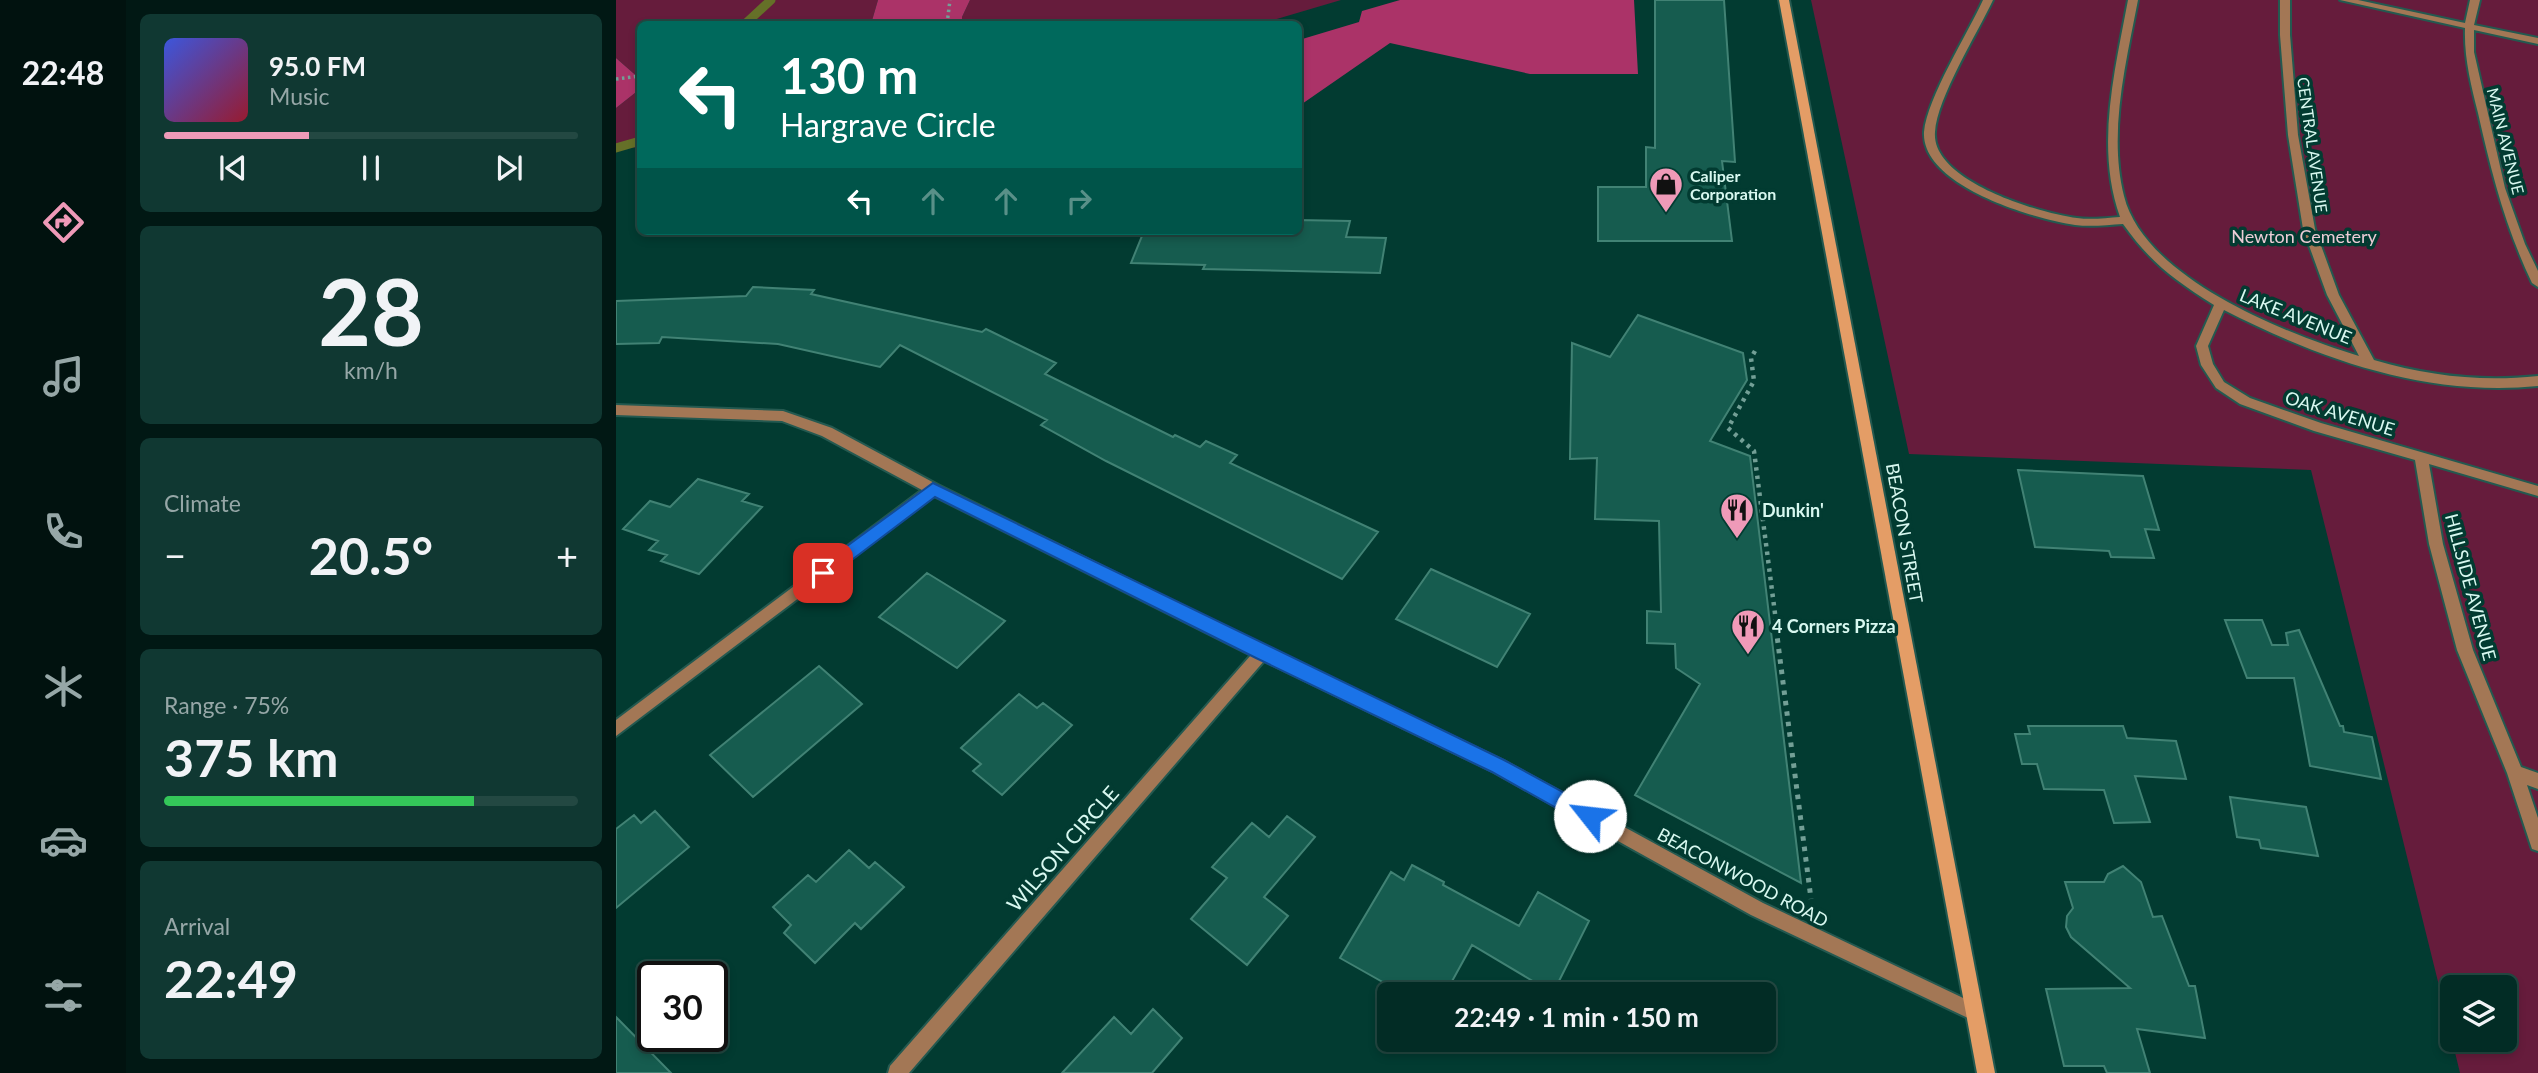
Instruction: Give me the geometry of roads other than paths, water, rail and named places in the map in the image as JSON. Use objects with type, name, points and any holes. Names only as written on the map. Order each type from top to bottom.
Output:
[{"type":"main road","name":"BEACON STREET","points":[[1784,0],[1986,1073]]},
{"type":"street","points":[[1988,0],[1933,114],[1928,136],[1935,155],[1956,176],[1993,198],[2037,213],[2074,221],[2126,220]]},
{"type":"street","name":"LAKE AVENUE","points":[[2133,0],[2114,127],[2116,181],[2126,220],[2141,242],[2221,304],[2274,330],[2371,364],[2428,379],[2483,384],[2538,381]]},
{"type":"street","name":"CENTRAL AVENUE","points":[[2285,0],[2293,135],[2309,229],[2333,295],[2371,364]]},
{"type":"street","points":[[2345,0],[2538,41]]},
{"type":"street","name":"MAIN AVENUE","points":[[2475,0],[2469,28],[2469,52],[2500,188],[2519,244],[2538,283]]},
{"type":"street","name":"OAK AVENUE","points":[[2221,304],[2202,346],[2207,365],[2220,385],[2245,401],[2319,427],[2538,491]]},
{"type":"street","name":"BEACONWOOD ROAD","points":[[616,410],[783,416],[827,432],[933,489],[1262,653],[1498,766],[1758,909],[1974,1012]]},
{"type":"street","name":"HILLSIDE AVENUE","points":[[2421,455],[2436,544],[2465,650],[2515,773],[2538,843]]},
{"type":"street","points":[[616,729],[933,489]]},
{"type":"street","name":"WILSON CIRCLE","points":[[897,1073],[1262,653]]},
{"type":"street","points":[[2515,773],[2538,781]]},
{"type":"waterway","points":[[748,21],[771,0]]},
{"type":"waterway","points":[[616,148],[637,142]]},
{"type":"place","name":"Caliper Corporation","points":[[1666,214]]},
{"type":"place","name":"Dunkin'","points":[[1737,540]]},
{"type":"place","name":"4 Corners Pizza","points":[[1748,656]]},
{"type":"park label","name":"Newton Cemetery","points":[[2304,236]]}]
